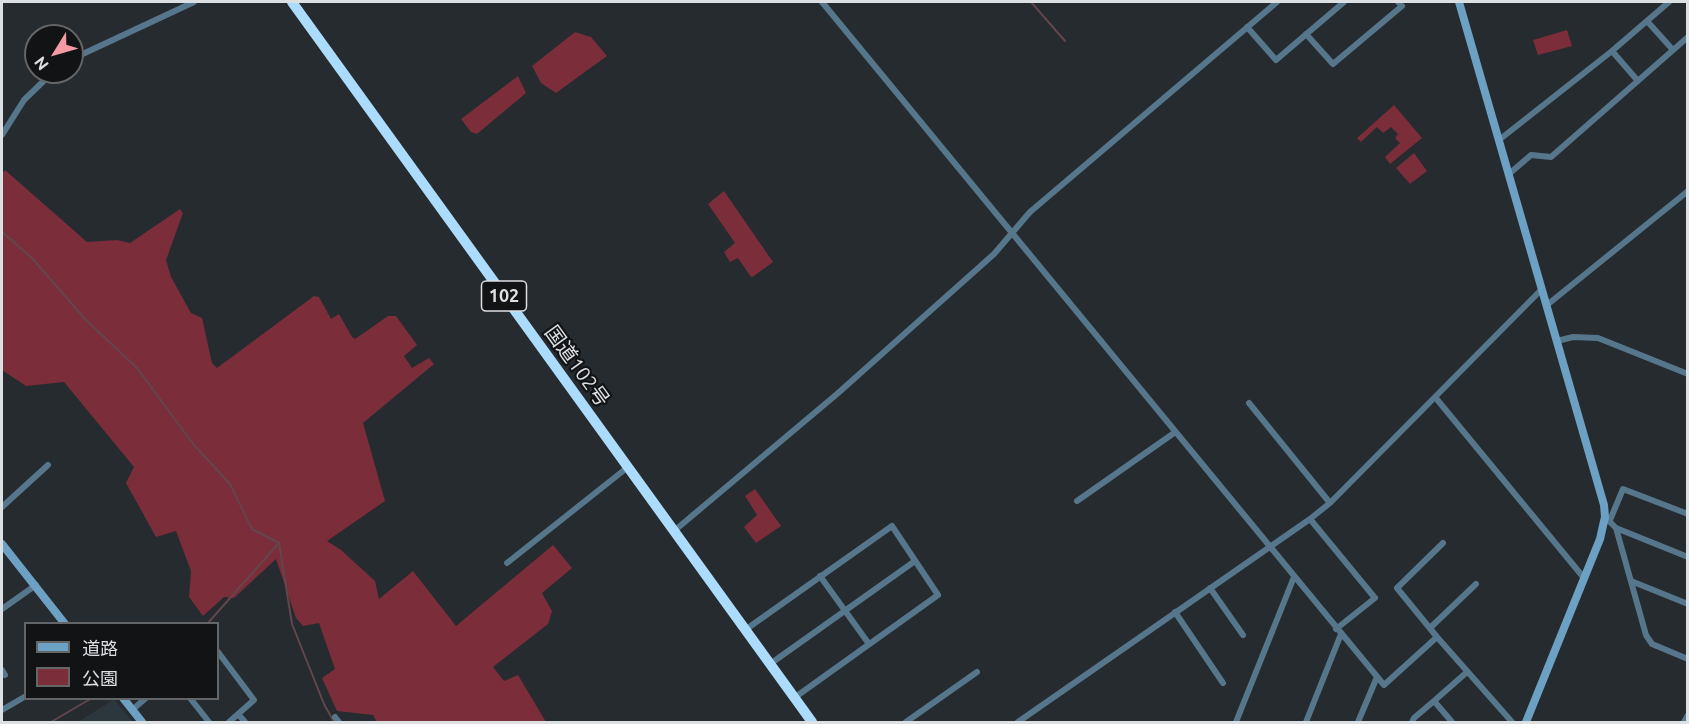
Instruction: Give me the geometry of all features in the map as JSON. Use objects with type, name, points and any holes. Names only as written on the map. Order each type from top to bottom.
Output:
[{"type":"highway","name":"国道102号","points":[[292,2],[812,723]]},
{"type":"street","points":[[84,53],[194,2]]},
{"type":"street","points":[[822,2],[1174,433],[1384,685],[1437,637]]},
{"type":"street","points":[[674,531],[994,254],[1030,212],[1276,2]]},
{"type":"street","points":[[1247,27],[1276,60],[1344,2]]},
{"type":"street","points":[[1306,34],[1333,64],[1402,6],[1398,2]]},
{"type":"street","points":[[1459,2],[1608,519],[1616,528],[1648,640],[1652,644],[1688,659]]},
{"type":"street","points":[[1499,140],[1612,51],[1669,2]]},
{"type":"street","points":[[1647,21],[1673,50]]},
{"type":"street","points":[[1509,174],[1531,155],[1551,157],[1688,37]]},
{"type":"street","points":[[1612,51],[1638,81]]},
{"type":"street","points":[[2,135],[24,100],[41,84]]},
{"type":"street","points":[[1547,305],[1688,191]]},
{"type":"street","points":[[1018,723],[1330,503],[1542,289]]},
{"type":"street","points":[[1557,341],[1573,337],[1598,338],[1688,374]]},
{"type":"street","points":[[1435,397],[1584,578]]},
{"type":"street","points":[[1249,403],[1330,503]]},
{"type":"street","points":[[1077,501],[1174,433]]},
{"type":"street","points":[[2,507],[48,465]]},
{"type":"street","points":[[507,563],[627,467]]},
{"type":"street","points":[[1526,723],[1608,519],[1623,489],[1688,514]]},
{"type":"street","points":[[1306,723],[1339,632],[1375,598],[1310,519]]},
{"type":"street","points":[[745,630],[892,526],[938,595],[794,698]]},
{"type":"street","points":[[1616,528],[1688,557]]},
{"type":"street","points":[[1443,543],[1397,588],[1512,723]]},
{"type":"street","points":[[2,544],[64,622]]},
{"type":"street","points":[[770,664],[915,561]]},
{"type":"street","points":[[820,576],[869,644]]},
{"type":"street","points":[[1236,723],[1294,577]]},
{"type":"street","points":[[1631,581],[1688,604]]},
{"type":"street","points":[[1430,628],[1476,584]]},
{"type":"street","points":[[2,609],[36,585]]},
{"type":"street","points":[[1210,588],[1243,635]]},
{"type":"street","points":[[1175,612],[1223,684]]},
{"type":"street","points":[[219,653],[254,700],[229,723]]},
{"type":"street","points":[[906,723],[977,672]]},
{"type":"street","points":[[1412,723],[1414,717],[1467,672]]},
{"type":"street","points":[[1358,723],[1377,677]]},
{"type":"street","points":[[2,710],[24,697]]},
{"type":"street","points":[[124,700],[142,723]]},
{"type":"street","points":[[132,710],[145,700]]},
{"type":"street","points":[[191,700],[209,723]]},
{"type":"street","points":[[1434,701],[1452,723]]},
{"type":"street","points":[[238,714],[245,723]]},
{"type":"shaded area","points":[[115,700],[133,722],[78,722]]},
{"type":"green space","points":[[1567,30],[1572,46],[1538,55],[1533,40]]},
{"type":"green space","points":[[575,32],[591,37],[607,56],[556,93],[541,83],[532,66]]},
{"type":"green space","points":[[518,76],[526,93],[477,134],[471,132],[461,119]]},
{"type":"green space","points":[[1394,105],[1422,138],[1390,164],[1385,157],[1400,143],[1395,138],[1398,134],[1391,127],[1383,133],[1377,127],[1361,142],[1357,138]]},
{"type":"green space","points":[[1414,153],[1427,171],[1410,184],[1396,168]]},
{"type":"green space","points":[[5,170],[87,242],[117,240],[130,243],[180,209],[183,213],[166,260],[171,277],[191,313],[202,318],[212,363],[217,368],[314,296],[319,297],[331,319],[339,314],[355,339],[388,316],[396,316],[417,345],[404,356],[412,368],[429,358],[434,364],[363,423],[385,501],[327,541],[341,550],[375,581],[379,599],[413,571],[456,626],[553,545],[572,568],[542,593],[552,611],[548,624],[493,667],[504,681],[518,675],[546,722],[377,722],[373,715],[337,711],[322,678],[335,669],[319,623],[303,626],[296,618],[276,559],[234,598],[224,597],[203,616],[189,597],[191,571],[176,531],[156,537],[126,483],[134,467],[64,382],[26,386],[2,370],[2,174]]},
{"type":"green space","points":[[724,191],[773,262],[751,277],[738,258],[730,262],[724,252],[735,243],[708,204]]},
{"type":"green space","points":[[755,489],[781,526],[756,543],[744,527],[757,515],[745,496]]},
{"type":"waterway","points":[[1031,2],[1065,41]]},
{"type":"waterway","points":[[2,232],[31,257],[86,320],[137,368],[194,445],[230,484],[252,529],[279,543],[292,624],[324,704],[334,722]]},
{"type":"waterway","points":[[209,622],[279,543]]},
{"type":"waterway","points":[[51,722],[89,700]]}]
